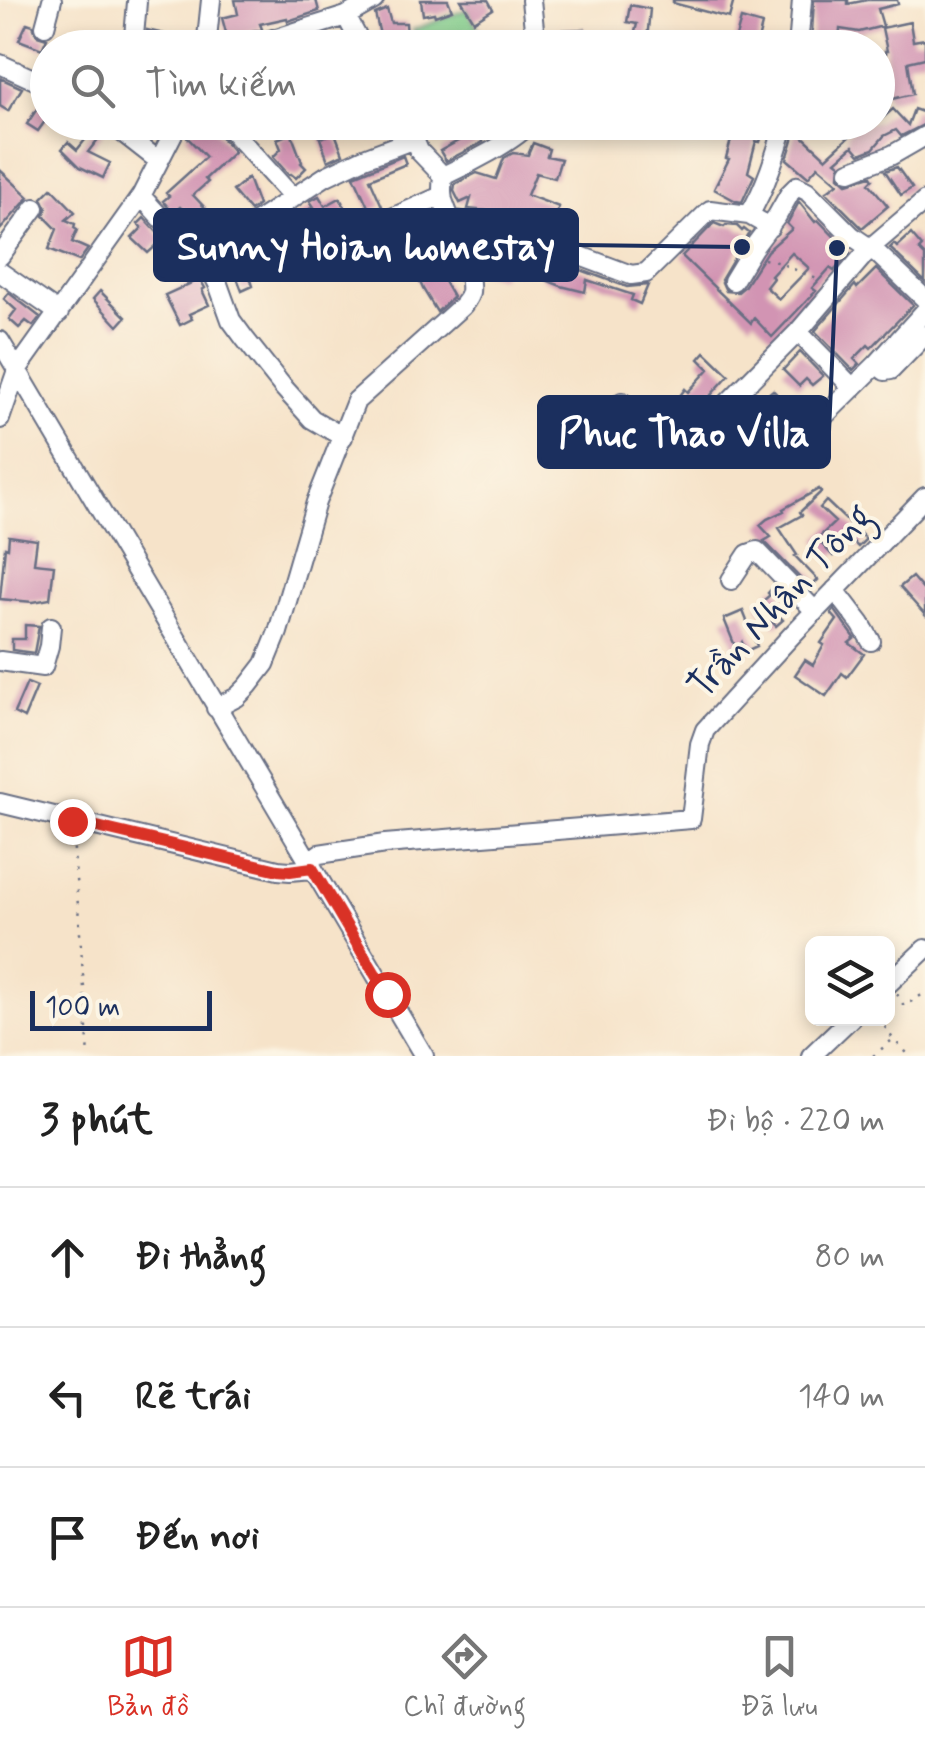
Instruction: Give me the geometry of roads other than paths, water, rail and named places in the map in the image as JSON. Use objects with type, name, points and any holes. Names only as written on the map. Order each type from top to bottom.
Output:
[{"type":"street","points":[[45,26],[52,0]]},
{"type":"street","points":[[208,30],[211,0]]},
{"type":"street","points":[[300,30],[346,16],[374,0]]},
{"type":"street","points":[[531,0],[534,30]]},
{"type":"street","points":[[800,30],[802,0]]},
{"type":"street","points":[[135,30],[137,2]]},
{"type":"street","points":[[346,16],[353,30]]},
{"type":"street","points":[[0,64],[30,78]]},
{"type":"street","points":[[850,171],[892,155],[925,136]]},
{"type":"street","points":[[132,140],[159,161]]},
{"type":"street","points":[[0,419],[17,370],[141,196],[170,140]]},
{"type":"street","points":[[240,140],[293,198]]},
{"type":"street","points":[[141,196],[196,256],[204,256],[318,181],[394,140]]},
{"type":"street","points":[[222,705],[248,686],[265,664],[316,502],[356,400],[468,297],[470,288],[453,220],[442,196],[443,176],[414,140]]},
{"type":"street","points":[[443,176],[509,140]]},
{"type":"street","points":[[749,214],[779,140]]},
{"type":"street","points":[[733,281],[790,192],[798,186],[925,298]]},
{"type":"street","points":[[338,242],[442,196]]},
{"type":"street","points":[[0,256],[34,208]]},
{"type":"street","points":[[622,402],[677,446],[686,446],[798,332],[870,248],[922,209]]},
{"type":"street","points":[[453,220],[527,236],[639,276],[710,210],[749,214],[770,227]]},
{"type":"street","points":[[204,256],[231,320],[254,350],[312,419],[343,437]]},
{"type":"street","points":[[0,272],[60,313]]},
{"type":"street","points":[[816,424],[925,311]]},
{"type":"street","points":[[798,332],[853,388]]},
{"type":"street","points":[[876,364],[885,371],[891,370],[925,335]]},
{"type":"street","points":[[0,341],[222,705],[424,1056]]},
{"type":"street","name":"Trần Nhân Tông","points":[[313,861],[385,844],[691,819],[705,730],[925,497]]},
{"type":"street","points":[[731,580],[748,554],[756,551],[815,612]]},
{"type":"street","points":[[835,590],[871,641]]},
{"type":"street","points":[[0,661],[43,667],[51,627]]},
{"type":"street","points":[[2,804],[278,870],[290,871],[313,861]]},
{"type":"street","points":[[895,977],[925,949]]},
{"type":"street","points":[[811,1056],[843,1026]]},
{"type":"place","name":"Sunny Hoian homestay","points":[[742,247]]},
{"type":"place","name":"Phuc Thao Villa","points":[[837,248]]}]
